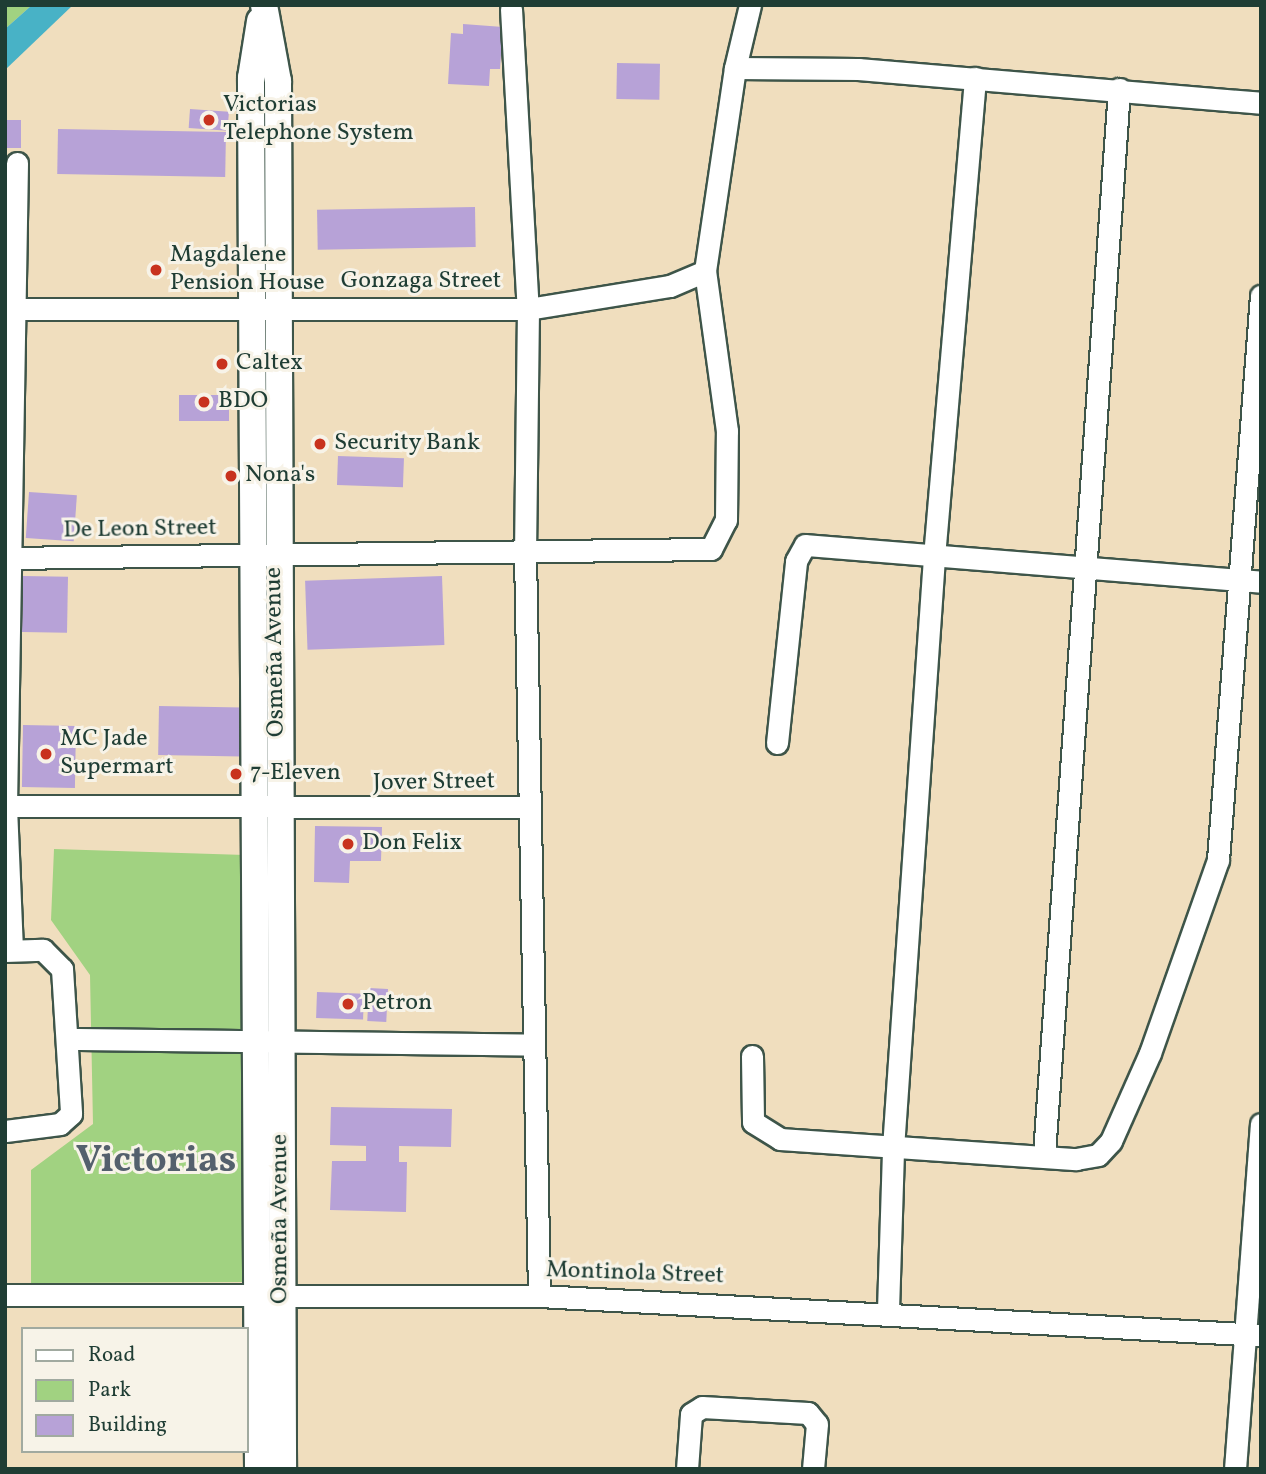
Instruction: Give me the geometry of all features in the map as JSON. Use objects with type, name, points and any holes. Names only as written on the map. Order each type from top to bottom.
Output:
[{"type":"main road","name":"Osmeña Avenue","points":[[258,1469],[269,1294],[264,308],[278,81],[263,5]]},
{"type":"main road","name":"Osmeña Avenue","points":[[269,1294],[283,1469]]},
{"type":"street","name":"De Leon Street","points":[[9,558],[682,553],[711,549],[723,536],[727,431],[705,271],[735,68],[750,5]]},
{"type":"street","points":[[511,9],[528,309],[525,553],[532,1045],[539,1296]]},
{"type":"street","points":[[735,68],[975,78],[1261,103]]},
{"type":"street","points":[[888,1310],[892,1148],[934,557],[975,78]]},
{"type":"street","points":[[1044,1154],[1119,89]]},
{"type":"street","points":[[10,1132],[60,1124],[71,1114],[68,984],[52,955],[8,951],[6,736],[9,309],[17,163]]},
{"type":"street","name":"Gonzaga Street","points":[[9,309],[528,309],[670,286],[705,271]]},
{"type":"street","points":[[752,1056],[757,1129],[780,1139],[892,1148],[1098,1155],[1111,1141],[1213,885],[1223,821],[1238,580],[1261,296]]},
{"type":"street","points":[[777,743],[800,551],[816,544],[934,557],[1261,582]]},
{"type":"street","name":"Jover Street","points":[[6,806],[266,811],[529,807]]},
{"type":"street","points":[[69,1038],[267,1037],[532,1045]]},
{"type":"street","points":[[1235,1469],[1253,1334],[1261,1124]]},
{"type":"street","name":"Montinola Street","points":[[5,1295],[539,1296],[888,1310],[1253,1334]]},
{"type":"street","points":[[687,1469],[691,1414],[702,1407],[807,1413],[817,1424],[813,1469]]},
{"type":"green space","points":[[5,5],[32,5],[5,29]]},
{"type":"green space","points":[[54,849],[245,855],[245,1282],[31,1283],[31,1170],[93,1124],[90,975],[51,920]]},
{"type":"water","points":[[32,5],[73,5],[5,70],[5,29]]},
{"type":"building","points":[[463,24],[503,27],[500,69],[490,69],[489,86],[448,84],[451,33],[463,34]]},
{"type":"building","points":[[617,63],[660,64],[659,100],[616,99]]},
{"type":"building","name":"Victorias Telephone System","points":[[190,109],[229,112],[228,131],[189,128]]},
{"type":"building","points":[[5,120],[21,120],[21,148],[5,148]]},
{"type":"building","points":[[58,129],[226,132],[225,177],[57,174]]},
{"type":"building","points":[[475,207],[476,247],[318,250],[317,210]]},
{"type":"building","name":"BDO","points":[[179,395],[229,395],[229,421],[179,421]]},
{"type":"building","points":[[338,456],[404,458],[403,487],[337,485]]},
{"type":"building","points":[[29,492],[77,495],[74,541],[26,538]]},
{"type":"building","points":[[23,576],[68,577],[67,633],[22,632]]},
{"type":"building","points":[[442,576],[444,645],[307,650],[305,581]]},
{"type":"building","points":[[159,706],[242,707],[241,756],[158,755]]},
{"type":"building","points":[[23,725],[76,726],[75,788],[22,787]]},
{"type":"building","name":"Don Felix","points":[[315,826],[382,827],[381,861],[350,861],[349,883],[314,882]]},
{"type":"building","points":[[369,988],[388,989],[386,1022],[367,1021]]},
{"type":"building","points":[[317,992],[364,994],[363,1020],[316,1018]]},
{"type":"building","points":[[331,1107],[452,1109],[451,1147],[399,1146],[399,1162],[407,1162],[406,1212],[330,1210],[332,1161],[366,1161],[366,1146],[330,1145]]},
{"type":"place","name":"Victorias Telephone System","points":[[209,120]]},
{"type":"place","name":"Magdalene Pension House","points":[[156,270]]},
{"type":"place","name":"Caltex","points":[[222,364]]},
{"type":"place","name":"BDO","points":[[204,402]]},
{"type":"place","name":"Security Bank","points":[[320,444]]},
{"type":"place","name":"Nona's","points":[[231,476]]},
{"type":"place","name":"MC Jade Supermart","points":[[46,754]]},
{"type":"place","name":"7-Eleven","points":[[236,774]]},
{"type":"place","name":"Don Felix","points":[[348,844]]},
{"type":"place","name":"Petron","points":[[348,1004]]},
{"type":"district","name":"Victorias","points":[[156,1162]]}]
